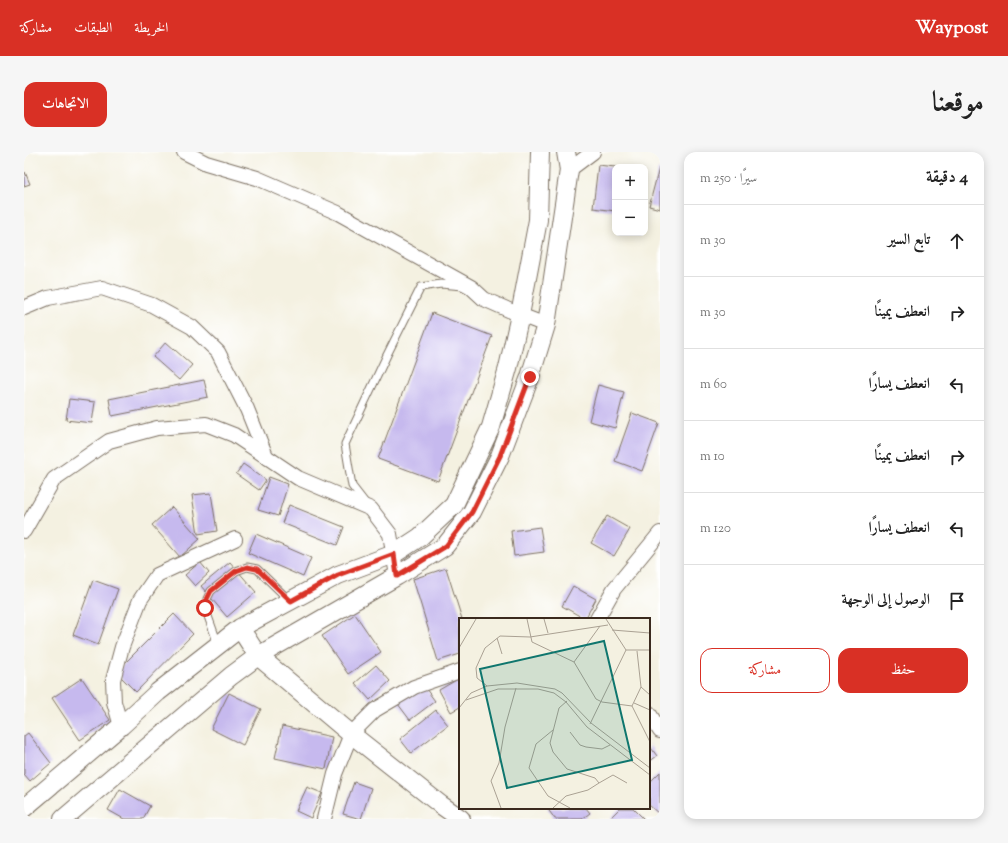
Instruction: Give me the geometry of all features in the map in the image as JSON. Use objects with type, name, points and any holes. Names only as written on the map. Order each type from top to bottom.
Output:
[{"type":"street","points":[[184,152],[197,156],[206,164],[257,178],[338,213],[471,287],[484,299],[546,325]]},
{"type":"street","points":[[24,808],[121,726],[158,692],[240,628],[338,575],[394,554],[420,537],[454,505],[491,426],[508,368],[520,315],[538,220],[540,152]]},
{"type":"street","points":[[63,819],[225,682],[258,656],[446,546],[472,512],[500,456],[530,377],[546,325],[569,170],[566,152]]},
{"type":"street","points":[[569,170],[593,152]]},
{"type":"street","points":[[24,308],[48,298],[102,288],[152,305],[192,327],[218,352],[247,409],[266,456]]},
{"type":"street","points":[[24,532],[54,479],[109,441],[157,428],[206,424],[234,435],[298,478],[370,509],[390,534],[397,576]]},
{"type":"street","points":[[598,618],[614,589],[660,533]]},
{"type":"street","points":[[121,726],[114,702],[113,680],[122,647],[140,600],[157,575],[235,539]]},
{"type":"street","points":[[240,628],[258,656],[351,734],[460,819]]},
{"type":"street","points":[[324,819],[335,774],[351,734],[381,706],[414,687],[459,671]]},
{"type":"street","points":[[650,715],[660,731]]},
{"type":"lane","points":[[370,509],[352,486],[345,444],[421,287],[440,284],[471,287]]},
{"type":"lane","points":[[218,645],[205,608],[207,599],[211,591],[236,571],[247,567],[257,569],[291,601]]},
{"type":"building","points":[[598,165],[612,167],[612,211],[593,208]]},
{"type":"building","points":[[659,168],[660,169],[660,209],[649,206]]},
{"type":"building","points":[[25,172],[30,184],[24,186],[24,173]]},
{"type":"building","points":[[432,313],[492,336],[438,481],[378,459]]},
{"type":"building","points":[[166,342],[192,365],[179,380],[153,357]]},
{"type":"building","points":[[204,380],[208,397],[112,416],[109,399]]},
{"type":"building","points":[[598,385],[624,392],[615,428],[589,421]]},
{"type":"building","points":[[69,399],[95,402],[92,423],[66,420]]},
{"type":"building","points":[[632,413],[659,423],[642,471],[615,461]]},
{"type":"building","points":[[243,464],[266,480],[259,490],[236,474]]},
{"type":"building","points":[[269,477],[288,484],[278,516],[258,510]]},
{"type":"building","points":[[211,493],[217,531],[198,534],[192,495]]},
{"type":"building","points":[[289,505],[344,527],[337,545],[282,523]]},
{"type":"building","points":[[172,507],[200,539],[180,557],[152,525]]},
{"type":"building","points":[[607,516],[630,529],[614,556],[591,543]]},
{"type":"building","points":[[540,527],[544,552],[514,556],[511,531]]},
{"type":"building","points":[[256,534],[311,558],[303,577],[248,553]]},
{"type":"building","points":[[200,562],[209,573],[195,586],[185,575]]},
{"type":"building","points":[[230,562],[256,592],[227,617],[201,586]]},
{"type":"building","points":[[446,568],[462,618],[459,618],[459,654],[438,661],[413,579]]},
{"type":"building","points":[[93,580],[118,589],[98,645],[73,635]]},
{"type":"building","points":[[573,586],[596,599],[586,618],[562,606]]},
{"type":"building","points":[[174,614],[193,634],[136,692],[116,672]]},
{"type":"building","points":[[355,614],[381,652],[348,674],[322,636]]},
{"type":"building","points":[[376,665],[390,681],[370,700],[355,683]]},
{"type":"building","points":[[82,678],[110,720],[80,740],[52,698]]},
{"type":"building","points":[[458,679],[459,708],[451,712],[439,690]]},
{"type":"building","points":[[420,681],[435,701],[410,720],[395,700]]},
{"type":"building","points":[[229,693],[261,709],[243,745],[211,729]]},
{"type":"building","points":[[436,710],[448,725],[411,753],[400,739]]},
{"type":"building","points":[[282,726],[332,737],[326,769],[275,758]]},
{"type":"building","points":[[28,733],[51,763],[30,781],[24,774],[24,736]]},
{"type":"building","points":[[650,746],[657,756],[650,761]]},
{"type":"building","points":[[660,772],[660,815],[650,806],[650,782]]},
{"type":"building","points":[[354,782],[371,788],[361,819],[343,814]]},
{"type":"building","points":[[307,787],[322,793],[311,818],[296,811]]},
{"type":"building","points":[[120,789],[150,806],[143,819],[124,819],[108,810]]},
{"type":"building","points":[[548,809],[587,809],[590,813],[582,819],[555,819]]},
{"type":"building","points":[[619,809],[634,809],[644,819],[613,819],[611,817]]},
{"type":"route","points":[[205,608],[211,591],[236,571],[247,567],[257,569],[291,601],[338,575],[394,554],[397,576],[446,546],[472,512],[500,456],[530,377]]}]
